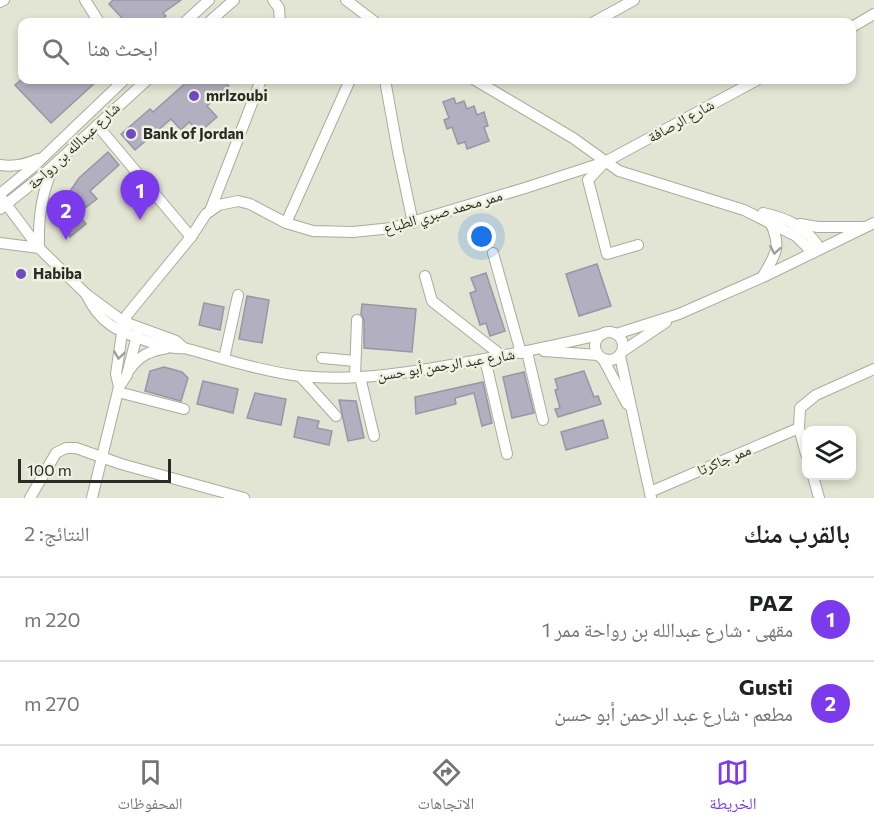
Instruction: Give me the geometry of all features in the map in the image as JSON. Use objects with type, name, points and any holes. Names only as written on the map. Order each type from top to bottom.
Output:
[{"type":"street","points":[[85,0],[96,18]]},
{"type":"street","points":[[190,18],[210,0]]},
{"type":"street","points":[[273,0],[279,8],[280,18]]},
{"type":"street","points":[[346,0],[370,18]]},
{"type":"street","points":[[601,18],[632,0]]},
{"type":"street","points":[[214,18],[235,1]]},
{"type":"street","points":[[856,25],[874,14]]},
{"type":"street","name":"شارع عبدالله بن رواحة","points":[[2,201],[120,84]]},
{"type":"street","name":"شارع عبدالله بن رواحة","points":[[2,201],[55,165],[143,84]]},
{"type":"street","points":[[119,390],[116,374],[123,327],[134,305],[210,211],[259,84]]},
{"type":"street","points":[[286,223],[348,84]]},
{"type":"street","points":[[386,84],[413,223]]},
{"type":"street","points":[[493,84],[619,171],[744,210],[796,236],[817,251]]},
{"type":"street","name":"شارع الرصافة","points":[[605,162],[750,84]]},
{"type":"street","points":[[97,125],[191,237]]},
{"type":"street","points":[[0,165],[27,164],[44,157]]},
{"type":"street","points":[[605,162],[588,180],[607,254],[638,245]]},
{"type":"street","name":"ممر محمد صبري الطباع","points":[[210,211],[219,205],[238,201],[250,204],[286,223],[313,231],[354,232],[392,228],[605,162]]},
{"type":"street","points":[[0,243],[39,249],[41,205],[55,165]]},
{"type":"street","name":"شارع عبد الرحمن أبو حسن","points":[[2,201],[39,249],[123,327],[176,341],[184,348]]},
{"type":"street","points":[[744,210],[818,227],[870,225]]},
{"type":"street","points":[[790,221],[810,234],[817,251]]},
{"type":"street","points":[[763,277],[776,255],[776,237],[770,222]]},
{"type":"street","points":[[616,334],[679,314],[763,277],[870,225]]},
{"type":"street","points":[[493,253],[527,352],[543,420]]},
{"type":"street","points":[[425,276],[432,301],[502,356]]},
{"type":"street","points":[[224,359],[238,295]]},
{"type":"street","points":[[601,357],[612,360],[679,314]]},
{"type":"street","points":[[357,320],[358,377],[374,436]]},
{"type":"street","points":[[128,372],[137,332]]},
{"type":"street","name":"شارع عبد الرحمن أبو حسن","points":[[137,332],[168,348],[184,348],[261,369],[300,376],[358,377],[417,372],[527,352],[603,334]]},
{"type":"street","points":[[631,412],[596,351],[596,341],[603,334],[612,332],[622,341],[621,353],[631,412],[651,495]]},
{"type":"street","points":[[92,498],[119,390],[128,372],[137,359],[144,354],[168,348]]},
{"type":"street","name":"شارع عبد الرحمن أبو حسن","points":[[527,352],[601,357]]},
{"type":"street","points":[[322,358],[356,361]]},
{"type":"street","points":[[485,359],[507,454]]},
{"type":"street","points":[[802,438],[799,428],[800,408],[808,400],[874,369]]},
{"type":"street","points":[[300,376],[336,416]]},
{"type":"street","points":[[119,390],[184,409]]},
{"type":"street","name":"ممر جاكرتا","points":[[651,495],[799,428]]},
{"type":"street","points":[[30,498],[56,453],[66,448],[76,448],[101,458],[237,497]]},
{"type":"street","points":[[814,480],[819,498]]},
{"type":"building","points":[[113,0],[181,0],[163,13],[166,16],[164,18],[122,18],[109,4]]},
{"type":"building","points":[[18,82],[94,84],[51,123],[15,85]]},
{"type":"building","name":"mrlzoubi","points":[[184,84],[227,84],[229,86],[207,106],[217,117],[202,130],[199,127],[196,129],[189,122],[181,130],[171,119],[135,150],[121,134],[150,109],[153,112]]},
{"type":"building","points":[[454,98],[456,104],[464,101],[467,109],[474,106],[477,115],[484,112],[488,126],[484,127],[489,141],[467,149],[465,142],[458,144],[452,127],[447,129],[444,120],[449,118],[443,102]]},
{"type":"building","points":[[108,152],[119,165],[90,191],[97,199],[85,208],[75,211],[86,224],[70,237],[64,216],[66,197],[79,178]]},
{"type":"building","points":[[597,264],[611,306],[579,316],[566,274]]},
{"type":"building","points":[[486,273],[505,331],[490,336],[486,323],[480,325],[470,293],[476,291],[471,278]]},
{"type":"building","points":[[247,296],[269,300],[262,343],[239,339]]},
{"type":"building","points":[[204,303],[224,307],[220,330],[199,325]]},
{"type":"building","points":[[362,304],[416,309],[412,352],[364,348]]},
{"type":"building","points":[[164,367],[182,372],[188,378],[181,401],[145,391],[150,371]]},
{"type":"building","points":[[584,371],[594,397],[598,396],[601,404],[558,417],[555,409],[560,408],[555,390],[558,389],[555,379]]},
{"type":"building","points":[[524,372],[534,413],[512,418],[503,377]]},
{"type":"building","points":[[203,381],[238,389],[233,413],[197,404]]},
{"type":"building","points":[[483,382],[492,423],[482,426],[474,393],[455,398],[456,404],[416,414],[415,397]]},
{"type":"building","points":[[255,393],[286,399],[281,425],[247,418]]},
{"type":"building","points":[[339,400],[356,401],[364,438],[348,441]]},
{"type":"building","points":[[298,417],[319,421],[317,428],[332,431],[329,445],[294,437]]},
{"type":"building","points":[[603,420],[608,438],[566,450],[561,432]]},
{"type":"place","name":"mrlzoubi","points":[[194,96]]},
{"type":"place","name":"Bank of Jordan","points":[[131,134]]},
{"type":"place","name":"PAZ","points":[[140,220]]},
{"type":"place","name":"Gusti","points":[[66,240]]},
{"type":"place","name":"Habiba","points":[[21,274]]}]
